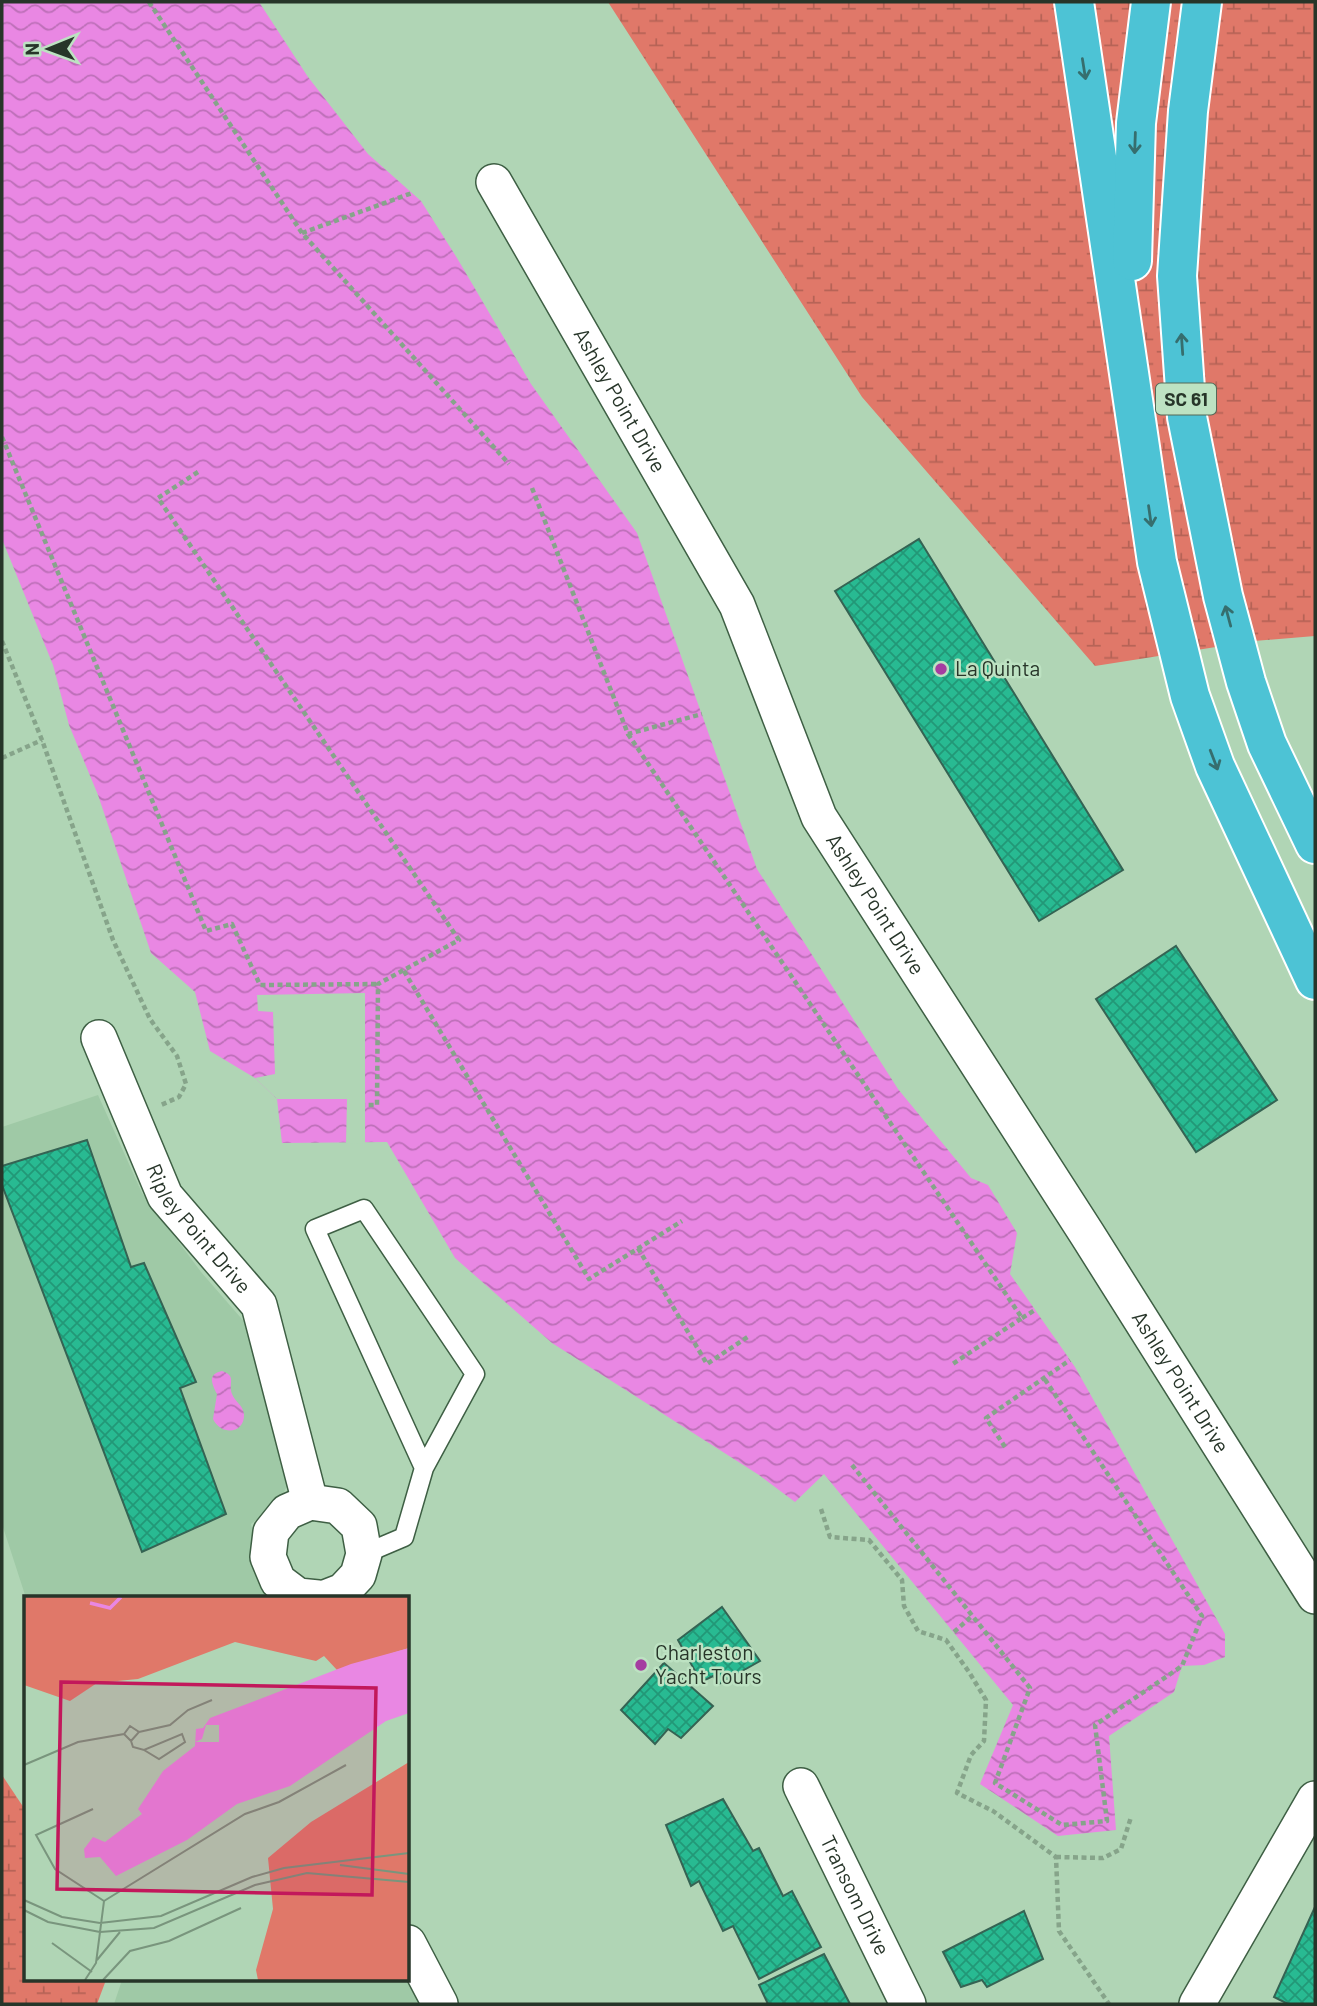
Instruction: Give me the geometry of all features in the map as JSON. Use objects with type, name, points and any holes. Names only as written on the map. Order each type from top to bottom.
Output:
[{"type":"highway","points":[[1074,2],[1157,562],[1190,696],[1216,766],[1315,980]]},
{"type":"highway","points":[[1140,449],[1132,247],[1136,123],[1151,2]]},
{"type":"highway","points":[[1188,111],[1202,2]]},
{"type":"highway","points":[[1188,111],[1211,2]]},
{"type":"highway","name":"SC 61","points":[[1188,111],[1177,276],[1187,417],[1223,596],[1246,682],[1267,744],[1315,844]]},
{"type":"street","name":"Ashley Point Drive","points":[[494,182],[737,605],[819,817],[1087,1234],[1315,1596]]},
{"type":"street","name":"Ripley Point Drive","points":[[99,1038],[165,1196],[259,1305],[310,1502]]},
{"type":"street","points":[[298,1596],[278,1581],[268,1557],[271,1532],[287,1512],[310,1502],[338,1506],[359,1526],[365,1554],[358,1575],[343,1591],[329,1596]]},
{"type":"street","name":"Transom Drive","points":[[802,1787],[908,2004]]},
{"type":"street","points":[[1197,2004],[1315,1799]]},
{"type":"street","points":[[410,1947],[440,2004]]},
{"type":"lane","points":[[365,1554],[404,1537],[424,1468],[475,1374],[364,1209],[315,1229],[424,1468]]},
{"type":"path","points":[[149,2],[302,233],[509,464]]},
{"type":"path","points":[[302,233],[412,193]]},
{"type":"path","points":[[2,437],[206,930],[232,924],[260,985],[378,984],[459,940],[158,498],[198,472]]},
{"type":"path","points":[[532,488],[628,734],[1022,1318]]},
{"type":"path","points":[[2,641],[42,740],[113,940],[150,1019],[177,1056],[186,1084],[179,1097],[149,1110],[127,1106]]},
{"type":"path","points":[[628,734],[702,714]]},
{"type":"path","points":[[2,758],[42,740]]},
{"type":"path","points":[[404,971],[589,1279],[682,1221]]},
{"type":"path","points":[[365,1105],[377,1105],[378,984]]},
{"type":"path","points":[[638,1248],[707,1364],[749,1336]]},
{"type":"path","points":[[951,1365],[1035,1310]]},
{"type":"path","points":[[1005,1447],[986,1418],[1070,1360]]},
{"type":"path","points":[[852,1465],[1030,1688],[995,1783],[1062,1825],[1107,1821],[1095,1725],[1182,1666],[1202,1616],[1044,1378]]},
{"type":"path","points":[[821,1508],[830,1537],[869,1540],[902,1580],[904,1606],[918,1631],[946,1640],[986,1700],[984,1741],[971,1755],[957,1793],[993,1811],[1056,1857],[1103,1858],[1121,1849],[1131,1816]]},
{"type":"path","points":[[954,1632],[972,1616]]},
{"type":"path","points":[[1056,1857],[1059,1931],[1109,2004]]},
{"type":"shaded area","points":[[98,1095],[142,1193],[201,1272],[254,1333],[291,1479],[278,1503],[251,1524],[266,1587],[273,1596],[25,1596],[2,1524],[2,1127]]},
{"type":"shaded area","points":[[121,1982],[409,1982],[418,2004],[114,2004]]},
{"type":"green space","points":[[608,2],[1315,2],[1315,636],[1254,641],[1095,666],[862,397]]},
{"type":"green space","points":[[2,1775],[24,1808],[24,1982],[105,1982],[97,2004],[2,2004]]},
{"type":"water","points":[[2,2],[259,2],[308,77],[368,154],[421,201],[531,384],[637,533],[757,869],[898,1089],[971,1178],[988,1185],[1017,1233],[1010,1274],[1075,1367],[1225,1634],[1225,1657],[1204,1665],[1182,1666],[1174,1692],[1109,1736],[1116,1830],[1058,1836],[980,1784],[1013,1705],[824,1474],[795,1502],[759,1475],[552,1343],[455,1258],[387,1142],[282,1143],[277,1099],[255,1078],[210,1051],[195,992],[151,953],[98,795],[69,725],[53,665],[2,539]]},
{"type":"water","points":[[222,1371],[231,1378],[232,1394],[244,1414],[241,1426],[237,1429],[221,1428],[213,1419],[217,1394],[212,1383],[213,1377]]},
{"type":"pier","points":[[365,993],[365,1143],[346,1144],[347,1099],[277,1099],[255,1078],[275,1074],[273,1012],[258,1011],[257,995]]},
{"type":"building","name":"La Quinta","points":[[919,539],[1123,870],[1039,921],[835,591]]},
{"type":"building","points":[[1176,946],[1277,1100],[1196,1152],[1096,999]]},
{"type":"building","points":[[87,1140],[131,1267],[144,1263],[196,1382],[180,1388],[226,1514],[142,1552],[2,1185],[2,1166]]},
{"type":"building","points":[[722,1607],[760,1661],[719,1684],[713,1676],[701,1682],[678,1640]]},
{"type":"building","points":[[664,1663],[713,1706],[681,1738],[668,1729],[655,1744],[621,1710]]},
{"type":"building","points":[[723,1799],[753,1851],[759,1848],[783,1896],[792,1891],[821,1947],[759,1979],[733,1926],[723,1931],[699,1881],[691,1886],[666,1825]]},
{"type":"building","points":[[1315,1907],[1315,2004],[1288,2004],[1274,1997]]},
{"type":"building","points":[[1024,1911],[1043,1959],[987,1987],[982,1980],[961,1987],[943,1952]]},
{"type":"building","points":[[824,1954],[850,2004],[768,2004],[759,1985]]},
{"type":"place","name":"La Quinta","points":[[941,669]]},
{"type":"place","name":"Charleston Yacht Tours","points":[[641,1665]]}]
